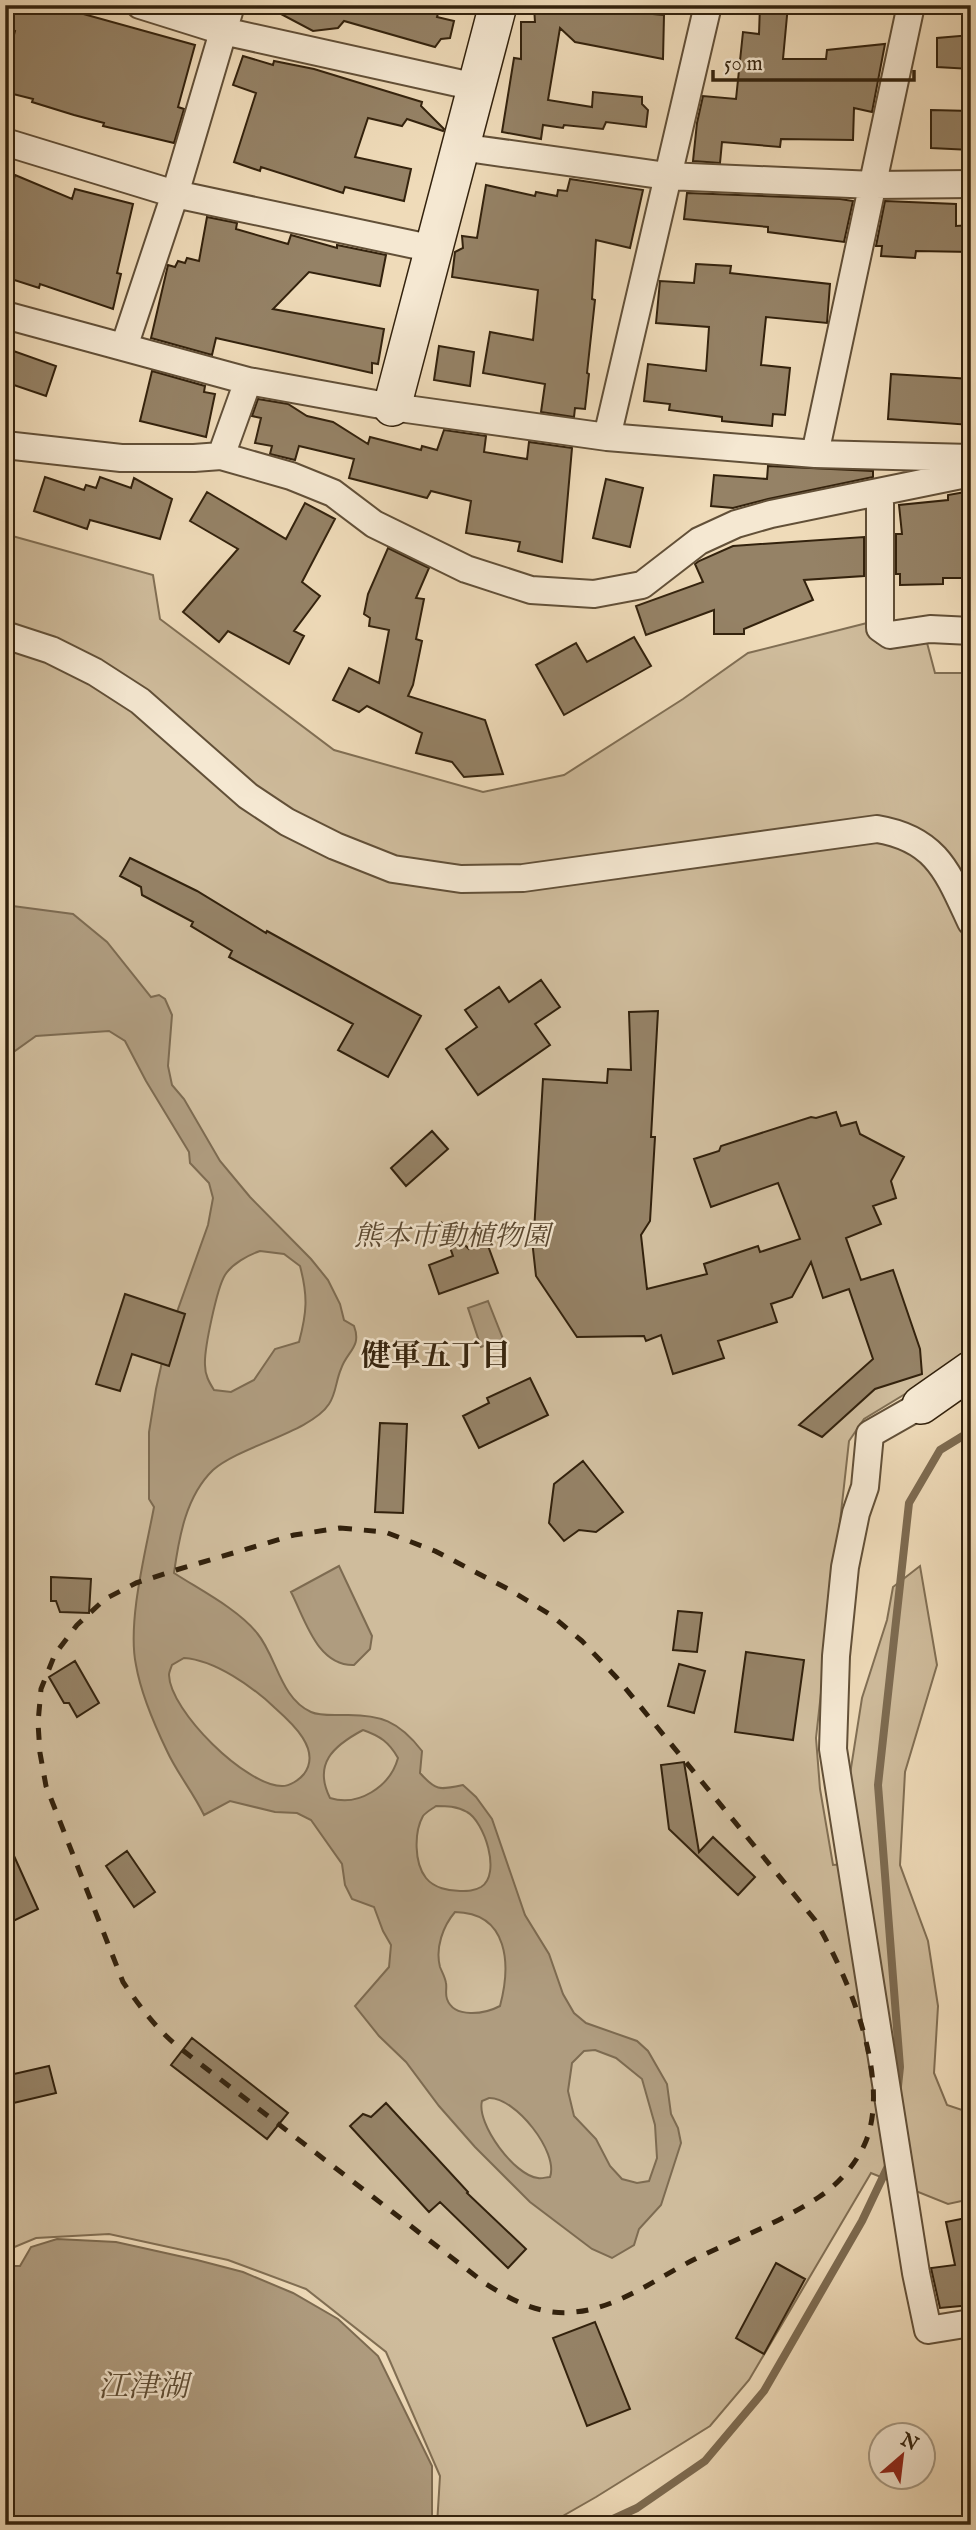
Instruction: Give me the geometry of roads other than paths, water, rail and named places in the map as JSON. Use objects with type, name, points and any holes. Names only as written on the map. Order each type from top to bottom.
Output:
[{"type":"street","points":[[140,5],[223,31],[476,87]]},
{"type":"street","points":[[124,347],[175,194],[231,5]]},
{"type":"street","points":[[392,408],[498,5]]},
{"type":"street","points":[[607,437],[708,5]]},
{"type":"street","points":[[815,454],[911,5]]},
{"type":"street","points":[[5,142],[175,194],[434,250]]},
{"type":"street","points":[[460,147],[667,176],[874,185],[971,184]]},
{"type":"street","points":[[5,316],[248,381],[392,408],[607,437],[815,454],[971,458]]},
{"type":"street","points":[[221,456],[248,381]]},
{"type":"street","points":[[5,445],[121,458],[221,456],[290,475],[333,493],[374,524],[466,569],[531,590],[594,594],[642,584],[699,541],[736,524],[771,514],[880,494],[971,473]]},
{"type":"street","points":[[880,494],[880,628],[890,635],[930,629],[971,631]]},
{"type":"street","points":[[5,635],[51,650],[94,672],[140,701],[248,796],[287,822],[335,846],[393,869],[461,879],[523,878],[877,829],[895,832],[928,848],[946,868],[971,922]]},
{"type":"street","points":[[971,1370],[921,1405],[870,1434],[864,1487],[845,1567],[836,1656],[833,1749],[916,2273],[928,2330],[971,2323]]},
{"type":"water","points":[[5,905],[73,914],[107,942],[151,997],[159,995],[165,999],[172,1015],[168,1066],[172,1085],[184,1099],[220,1161],[250,1197],[311,1259],[328,1280],[340,1304],[344,1320],[354,1326],[355,1344],[341,1369],[329,1404],[320,1414],[292,1431],[225,1461],[204,1480],[185,1518],[174,1573],[249,1624],[264,1643],[292,1697],[301,1706],[318,1714],[368,1716],[388,1721],[405,1733],[422,1751],[420,1773],[430,1783],[438,1788],[463,1785],[476,1797],[492,1819],[525,1915],[549,1954],[563,1994],[574,2013],[586,2023],[637,2041],[648,2051],[667,2084],[671,2114],[681,2143],[661,2205],[639,2229],[634,2245],[612,2258],[592,2249],[530,2202],[475,2147],[439,2106],[406,2062],[379,2036],[355,2006],[389,1967],[391,1945],[374,1907],[352,1899],[345,1885],[342,1864],[311,1820],[297,1813],[275,1812],[230,1801],[204,1815],[171,1759],[141,1687],[136,1665],[134,1628],[154,1507],[149,1499],[149,1432],[156,1389],[167,1340],[208,1225],[213,1198],[209,1183],[190,1163],[189,1152],[125,1041],[109,1031],[36,1036],[5,1058]],"holes":[[[260,1251],[284,1254],[300,1266],[306,1304],[304,1322],[299,1342],[275,1349],[254,1380],[231,1392],[214,1390],[205,1369],[209,1333],[218,1292],[225,1275],[241,1260]],[[184,1658],[196,1660],[221,1669],[256,1692],[289,1721],[303,1738],[309,1756],[309,1765],[304,1774],[294,1782],[282,1786],[267,1783],[249,1774],[212,1744],[196,1726],[182,1708],[169,1675],[172,1665]],[[363,1730],[384,1740],[398,1758],[388,1778],[380,1786],[351,1800],[330,1798],[325,1786],[325,1766],[329,1757],[343,1743]],[[440,1806],[459,1809],[473,1817],[484,1836],[490,1860],[490,1871],[481,1887],[468,1891],[447,1890],[437,1887],[426,1878],[417,1856],[418,1830],[423,1816]],[[455,1912],[473,1915],[486,1921],[496,1931],[505,1959],[500,2006],[471,2013],[456,2010],[451,2005],[446,1997],[446,1983],[439,1960],[439,1945]],[[595,2050],[616,2058],[642,2079],[655,2125],[657,2158],[649,2181],[637,2183],[622,2179],[610,2166],[596,2139],[574,2116],[568,2091],[572,2063],[584,2051]],[[489,2098],[511,2106],[522,2116],[542,2141],[548,2154],[550,2177],[529,2175],[509,2159],[491,2135],[482,2111],[482,2101]]]},
{"type":"water","points":[[488,1301],[503,1339],[481,1347],[468,1308]]},
{"type":"water","points":[[339,1566],[372,1636],[370,1649],[354,1665],[341,1663],[321,1649],[307,1627],[291,1592]]},
{"type":"water","name":"江津湖","points":[[57,2239],[116,2242],[243,2272],[293,2293],[338,2319],[378,2356],[432,2466],[432,2525],[5,2525],[5,2266],[20,2266],[31,2247]]},
{"type":"waterway","points":[[967,1163],[970,1060]]},
{"type":"waterway","points":[[898,2086],[900,2067],[878,1785],[909,1503],[940,1450],[971,1431]]},
{"type":"waterway","points":[[600,2525],[637,2508],[705,2461],[764,2391],[862,2221],[890,2162]]},
{"type":"railway","points":[[340,1528],[385,1532],[435,1551],[551,1615],[582,1641],[617,1678],[815,1920],[852,1998],[870,2058],[873,2087],[872,2115],[866,2141],[852,2165],[826,2192],[758,2230],[607,2305],[563,2313],[539,2309],[517,2301],[486,2284],[172,2042],[136,2000],[123,1982],[46,1786],[38,1723],[41,1689],[55,1654],[77,1625],[105,1599],[136,1583],[294,1535],[340,1528]]},
{"type":"district","name":"健軍五丁目","points":[[436,1357]]},
{"type":"park label","name":"熊本市動植物園","points":[[452,1237]]}]
